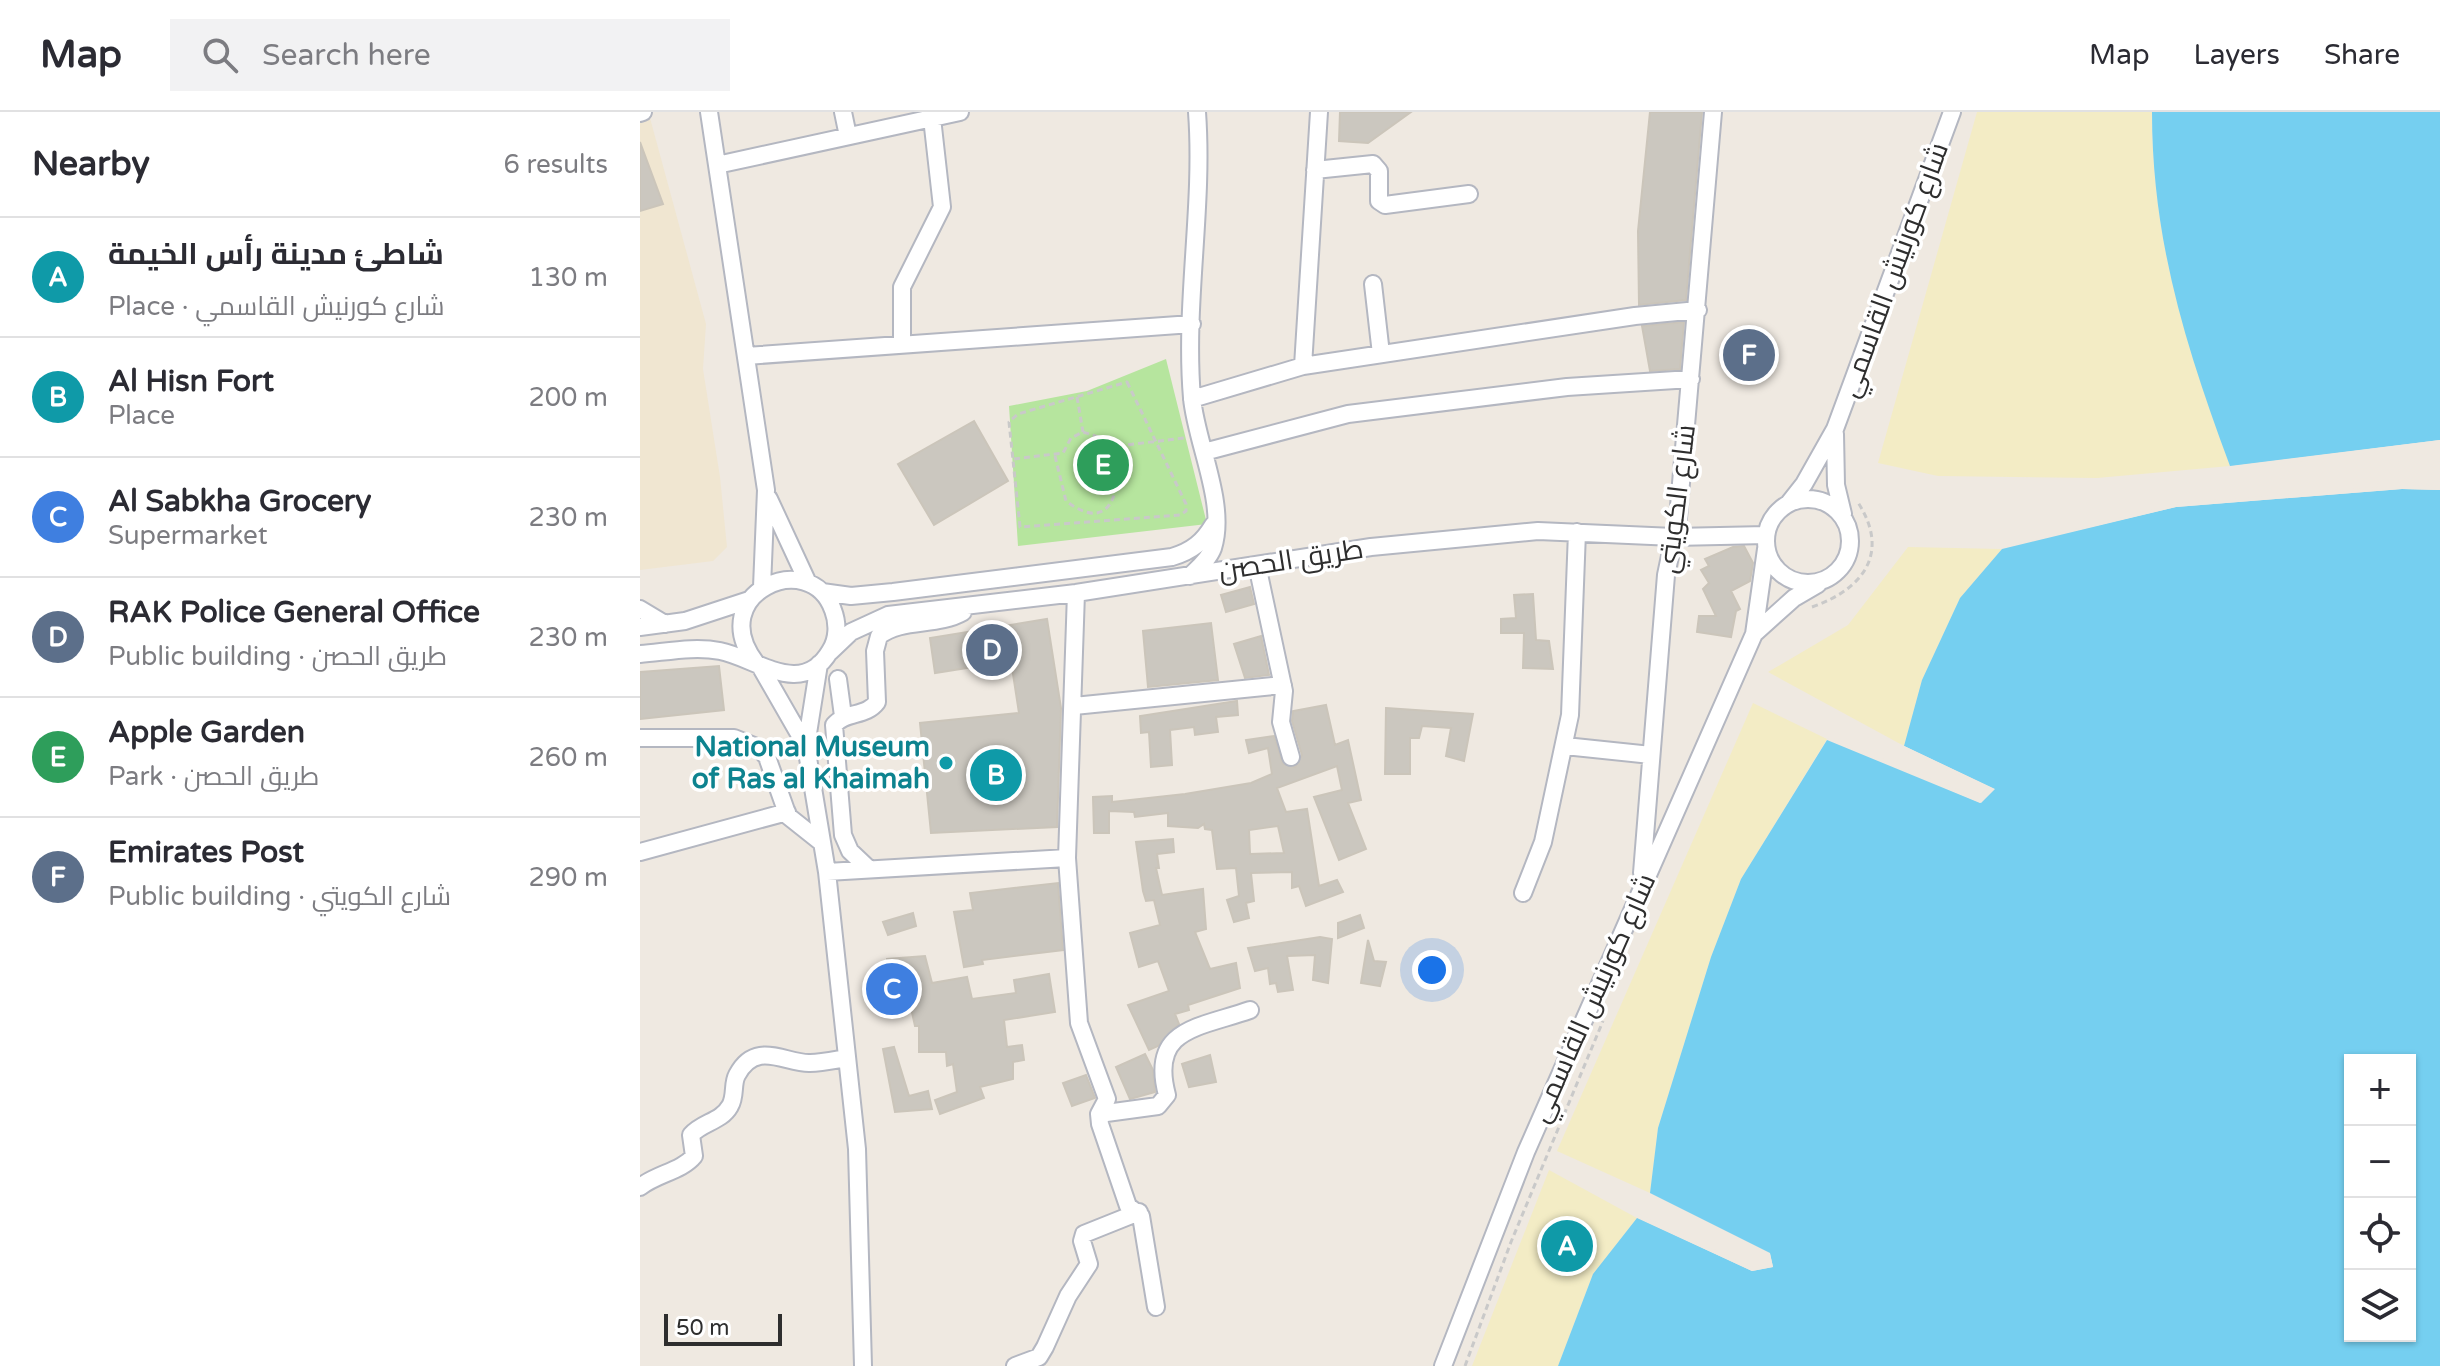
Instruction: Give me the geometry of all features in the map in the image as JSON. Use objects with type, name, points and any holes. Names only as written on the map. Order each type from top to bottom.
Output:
[{"type":"street","points":[[709,112],[766,490],[762,587]]},
{"type":"street","points":[[843,112],[848,136]]},
{"type":"street","points":[[717,165],[960,112]]},
{"type":"street","points":[[1190,576],[1212,549],[1216,520],[1192,399],[1192,324],[1200,150],[1197,112]]},
{"type":"street","points":[[1303,366],[1319,112]]},
{"type":"street","name":"شارع الكويتي","points":[[1641,887],[1666,575],[1674,537],[1691,379],[1713,112]]},
{"type":"street","name":"شارع كورنيش القاسمي","points":[[1789,503],[1804,484],[1835,429],[1952,112]]},
{"type":"street","points":[[902,345],[902,287],[942,207],[932,118]]},
{"type":"street","points":[[1315,170],[1373,164],[1379,171],[1379,201],[1385,205],[1469,194]]},
{"type":"street","points":[[1373,284],[1381,354]]},
{"type":"street","points":[[1192,399],[1303,366],[1635,316],[1698,310]]},
{"type":"street","points":[[746,356],[1192,324]]},
{"type":"street","points":[[1202,444],[1348,414],[1567,387],[1691,379]]},
{"type":"street","name":"شارع كورنيش القاسمي","points":[[1835,429],[1834,461],[1843,514]]},
{"type":"street","points":[[766,490],[815,588],[832,605],[836,621],[806,746],[827,872],[857,1149],[863,1366]]},
{"type":"street","points":[[1808,498],[1827,502],[1843,514],[1850,528],[1847,559],[1838,572],[1825,580],[1795,582],[1772,563],[1766,542],[1770,522],[1789,503],[1808,498]]},
{"type":"street","name":"طريق الحصن","points":[[815,588],[851,596],[881,594],[1172,557],[1189,552],[1202,541],[1216,520]]},
{"type":"street","name":"طريق الحصن","points":[[825,658],[851,632],[888,615],[1076,593],[1371,547],[1538,531],[1766,542]]},
{"type":"street","points":[[1523,893],[1543,842],[1570,715],[1577,532]]},
{"type":"street","name":"شارع كورنيش القاسمي","points":[[1443,1366],[1526,1152],[1754,634],[1766,542]]},
{"type":"street","points":[[1257,565],[1283,685],[1281,722],[1291,757]]},
{"type":"street","name":"شارع كورنيش القاسمي","points":[[1754,634],[1794,598],[1825,580]]},
{"type":"street","points":[[806,746],[746,649],[741,633],[742,616],[749,600],[762,587],[777,581],[815,588]]},
{"type":"street","points":[[1076,593],[1067,858],[1079,1023],[1107,1099],[1099,1114],[1128,1206],[1139,1212]]},
{"type":"street","points":[[640,627],[720,612],[749,600]]},
{"type":"street","points":[[869,869],[850,851],[840,819],[832,731],[843,716],[868,711],[877,702],[875,651],[879,636],[893,628],[951,618],[971,605]]},
{"type":"street","points":[[640,609],[665,624]]},
{"type":"street","points":[[640,654],[719,651],[790,675],[825,658]]},
{"type":"street","points":[[838,679],[843,716]]},
{"type":"street","points":[[1074,706],[1283,685]]},
{"type":"street","points":[[640,738],[720,737],[747,742],[767,757],[794,823],[822,843]]},
{"type":"street","points":[[1565,746],[1651,755]]},
{"type":"street","points":[[640,852],[787,812]]},
{"type":"street","points":[[818,822],[840,819]]},
{"type":"street","points":[[827,872],[1067,858]]},
{"type":"street","points":[[1099,1114],[1158,1106],[1167,1095],[1161,1062],[1165,1048],[1184,1033],[1250,1010]]},
{"type":"street","points":[[640,1187],[661,1172],[688,1163],[694,1156],[691,1135],[698,1127],[719,1119],[730,1107],[736,1076],[748,1062],[768,1054],[811,1063],[847,1058]]},
{"type":"street","points":[[1139,1212],[1156,1307]]},
{"type":"street","points":[[1015,1366],[1039,1357],[1068,1296],[1089,1264],[1082,1241],[1084,1234],[1139,1212]]},
{"type":"street","points":[[1045,1347],[1052,1366]]},
{"type":"path","points":[[1127,382],[1155,442],[1186,504],[1186,511],[1180,515],[1020,527],[1009,422],[1013,417],[1127,382]]},
{"type":"path","points":[[1077,397],[1083,432]]},
{"type":"path","points":[[1012,459],[1063,453],[1071,438],[1083,432],[1091,432],[1110,447],[1155,442],[1202,444]]},
{"type":"path","points":[[1055,454],[1066,501],[1087,511],[1096,511],[1110,504],[1118,493],[1121,475],[1116,446]]},
{"type":"path","points":[[1096,511],[1098,522]]},
{"type":"shaded area","points":[[650,118],[706,324],[703,369],[720,477],[727,547],[713,561],[640,570],[640,120]]},
{"type":"green space","points":[[1166,359],[1207,524],[1018,546],[1009,406],[1087,391]]},
{"type":"sand","points":[[1977,112],[2152,112],[2158,206],[2165,250],[2186,335],[2230,466],[2097,478],[1938,476],[1878,463]]},
{"type":"sand","points":[[1908,547],[2002,549],[1960,598],[1922,680],[1904,746],[1768,672],[1848,625]]},
{"type":"sand","points":[[1753,703],[1827,739],[1741,879],[1711,957],[1658,1128],[1650,1193],[1557,1151]]},
{"type":"sand","points":[[1549,1170],[1637,1218],[1593,1274],[1558,1366],[1472,1366]]},
{"type":"water","points":[[2152,112],[2440,112],[2440,440],[2230,466],[2199,379],[2174,293],[2158,205]]},
{"type":"water","points":[[2402,489],[2440,490],[2440,1366],[1558,1366],[1593,1274],[1637,1218],[1752,1271],[1773,1267],[1770,1253],[1650,1193],[1658,1128],[1711,957],[1741,879],[1827,740],[1980,803],[1994,789],[1904,746],[1922,680],[1960,598],[2002,549],[2176,507]]},
{"type":"pier","points":[[2440,440],[2440,444],[2394,450],[2231,470],[2226,467]]},
{"type":"pier","points":[[2402,485],[2440,486],[2440,490],[2402,489],[2176,507],[1997,549],[2176,503]]},
{"type":"pier","points":[[1829,736],[1980,799],[1988,790],[1902,750],[1900,744],[1995,789],[1981,803],[1824,737]]},
{"type":"pier","points":[[1646,1192],[1770,1254],[1773,1267],[1752,1271],[1634,1216],[1639,1214],[1752,1267],[1768,1264],[1766,1256],[1648,1197]]},
{"type":"building","points":[[1340,112],[1411,112],[1368,143],[1339,141]]},
{"type":"building","points":[[1650,112],[1702,112],[1686,300],[1639,305],[1638,231]]},
{"type":"building","points":[[640,142],[663,204],[640,211]]},
{"type":"building","points":[[1684,322],[1680,369],[1650,371],[1642,326]]},
{"type":"building","points":[[974,421],[1008,481],[934,525],[898,464]]},
{"type":"building","points":[[1744,546],[1753,563],[1750,581],[1731,591],[1740,609],[1736,611],[1731,637],[1697,632],[1699,616],[1716,616],[1703,589],[1709,583],[1701,570],[1709,566],[1705,559],[1733,547]]},
{"type":"building","points":[[1250,587],[1254,604],[1226,612],[1221,595]]},
{"type":"building","points":[[1533,594],[1536,640],[1549,641],[1553,669],[1523,668],[1524,633],[1501,633],[1501,619],[1516,618],[1514,595]]},
{"type":"building","points":[[1047,619],[1061,708],[1057,827],[931,833],[920,723],[1019,713],[1011,661],[935,673],[930,638]]},
{"type":"building","points":[[1211,623],[1218,680],[1148,687],[1143,631]]},
{"type":"building","points":[[1261,636],[1269,675],[1245,678],[1234,644]]},
{"type":"building","points":[[719,666],[724,710],[640,719],[640,672]]},
{"type":"building","points":[[1237,701],[1238,715],[1216,717],[1218,732],[1195,735],[1194,727],[1170,730],[1172,765],[1151,767],[1149,732],[1141,733],[1140,716]]},
{"type":"building","points":[[1326,705],[1335,745],[1348,740],[1361,800],[1348,803],[1366,849],[1339,860],[1314,797],[1342,790],[1337,766],[1277,788],[1286,812],[1307,809],[1319,886],[1337,880],[1343,892],[1306,906],[1299,886],[1292,888],[1292,872],[1251,873],[1254,901],[1246,903],[1249,918],[1234,922],[1227,900],[1239,896],[1236,868],[1217,869],[1212,830],[1205,829],[1204,824],[1198,828],[1168,826],[1168,813],[1135,817],[1134,812],[1109,811],[1109,833],[1094,833],[1093,797],[1112,796],[1112,802],[1185,794],[1251,783],[1272,774],[1268,748],[1249,753],[1246,740],[1274,736],[1283,764],[1295,767],[1302,755],[1292,721],[1293,711]],"holes":[[[1278,826],[1284,853],[1250,854],[1249,830]]]},
{"type":"building","points":[[1386,708],[1473,714],[1464,761],[1446,756],[1451,728],[1422,726],[1419,738],[1410,738],[1410,774],[1385,774]]},
{"type":"building","points":[[1173,839],[1174,852],[1157,854],[1159,868],[1156,868],[1162,895],[1203,889],[1206,929],[1195,932],[1210,969],[1236,963],[1240,988],[1188,1005],[1189,1010],[1175,1014],[1179,1024],[1158,1046],[1149,1050],[1128,1005],[1169,991],[1158,961],[1139,967],[1130,933],[1160,925],[1154,900],[1146,901],[1143,891],[1136,842]]},
{"type":"building","points":[[1058,883],[1063,950],[982,960],[983,964],[964,967],[954,912],[973,910],[970,893]]},
{"type":"building","points":[[913,913],[916,926],[888,935],[883,922]]},
{"type":"building","points":[[1360,915],[1364,928],[1338,938],[1338,923]]},
{"type":"building","points":[[1320,937],[1332,939],[1328,983],[1313,980],[1315,955],[1287,956],[1293,990],[1278,992],[1276,983],[1270,984],[1268,968],[1255,971],[1248,948]]},
{"type":"building","points":[[1368,940],[1374,961],[1386,962],[1380,986],[1361,983]]},
{"type":"building","points":[[925,956],[932,983],[967,977],[972,999],[1016,993],[1014,980],[1049,974],[1055,1012],[1004,1020],[1007,1047],[1022,1045],[1024,1060],[1013,1062],[1013,1079],[980,1087],[984,1098],[940,1114],[935,1100],[957,1092],[953,1064],[947,1066],[946,1052],[919,1052],[919,1026],[915,1026],[907,990],[892,993],[887,959]]},
{"type":"building","points":[[894,1047],[909,1096],[928,1091],[932,1109],[895,1112],[883,1049]]},
{"type":"building","points":[[1145,1054],[1153,1070],[1155,1092],[1130,1099],[1116,1067]]},
{"type":"building","points":[[1210,1055],[1216,1082],[1189,1087],[1182,1064]]},
{"type":"building","points":[[1086,1075],[1095,1098],[1072,1106],[1063,1083]]},
{"type":"place","name":"Emirates Post","points":[[1749,355]]},
{"type":"place","name":"Apple Garden","points":[[1103,465]]},
{"type":"place","name":"RAK Police General Office","points":[[992,650]]},
{"type":"place","name":"National Museum of Ras al Khaimah","points":[[946,763]]},
{"type":"place","name":"Al Hisn Fort","points":[[996,775]]},
{"type":"place","name":"Al Sabkha Grocery","points":[[892,989]]},
{"type":"place","name":"شاطئ مدينة رأس الخيمة","points":[[1567,1246]]}]
